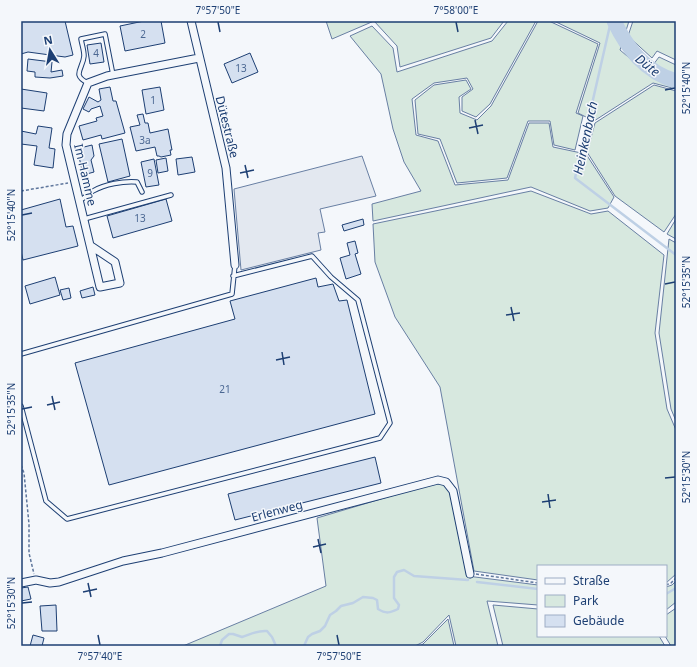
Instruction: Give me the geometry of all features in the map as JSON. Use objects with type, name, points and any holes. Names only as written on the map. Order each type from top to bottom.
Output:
[{"type":"street","name":"Dütestraße","points":[[191,21],[226,168],[235,264]]},
{"type":"street","points":[[88,83],[113,75],[199,58]]},
{"type":"street","name":"Im Hamme","points":[[88,83],[66,134],[66,145],[100,287],[120,283],[115,262],[91,246]]},
{"type":"street","name":"Erlenweg","points":[[21,583],[36,580],[50,583],[59,582],[123,561],[162,553],[438,480],[446,482],[453,491],[470,574]]},
{"type":"lane","points":[[88,83],[81,80],[79,74],[84,53],[81,39],[105,34],[113,75]]},
{"type":"lane","points":[[80,200],[104,186],[130,182],[137,182],[142,192]]},
{"type":"lane","points":[[84,219],[171,195]]},
{"type":"lane","points":[[21,406],[46,501],[67,519],[380,438],[390,423],[358,300],[331,277],[312,256],[233,276]]},
{"type":"lane","points":[[21,354],[232,294],[235,264]]},
{"type":"path","points":[[21,191],[75,182]]},
{"type":"path","points":[[21,465],[24,473],[29,524],[29,552],[36,580]]},
{"type":"path","points":[[470,574],[537,582]]},
{"type":"path","points":[[667,585],[672,583],[676,578]]},
{"type":"green space","points":[[326,21],[374,21],[332,39]]},
{"type":"green space","points":[[374,21],[504,21],[491,38],[400,67],[397,46]]},
{"type":"green space","points":[[508,21],[536,21],[490,104],[476,117],[462,111],[462,97],[473,89],[467,78],[434,83],[412,99],[416,135],[438,141],[455,185],[508,180],[529,123],[549,123],[553,147],[586,154],[614,197],[608,208],[590,211],[531,187],[373,221],[372,204],[421,191],[404,162],[393,129],[381,74],[350,36],[372,26],[393,48],[397,72],[492,41]]},
{"type":"green space","points":[[538,21],[549,21],[598,44],[576,113],[583,116],[575,150],[554,145],[550,121],[528,121],[507,178],[457,183],[440,139],[418,134],[415,100],[434,85],[466,80],[471,89],[459,97],[460,113],[477,120],[491,106]]},
{"type":"green space","points":[[554,21],[629,21],[620,50],[647,73],[659,57],[676,65],[676,89],[653,83],[594,121],[578,113],[600,43]]},
{"type":"green space","points":[[633,21],[676,21],[676,60],[657,51],[652,58],[628,36]]},
{"type":"green space","points":[[654,85],[676,91],[676,214],[664,232],[615,196],[587,152],[595,123]]},
{"type":"green space","points":[[531,191],[591,214],[608,211],[664,255],[655,333],[667,409],[676,430],[676,574],[667,582],[667,565],[537,565],[537,580],[474,571],[440,387],[395,317],[375,262],[373,224]]},
{"type":"green space","points":[[676,219],[676,239],[667,234]]},
{"type":"green space","points":[[669,239],[676,243],[676,421],[671,409],[659,333]]},
{"type":"green space","points":[[438,482],[446,486],[450,493],[467,576],[537,585],[537,605],[487,601],[498,646],[456,646],[449,615],[423,642],[415,646],[183,646],[326,586],[317,518]]},
{"type":"green space","points":[[676,581],[676,602],[667,609],[667,587],[672,585]]},
{"type":"green space","points":[[493,605],[537,609],[537,637],[660,637],[665,646],[503,646]]},
{"type":"green space","points":[[676,608],[676,646],[671,646],[666,637],[667,637],[667,614]]},
{"type":"green space","points":[[448,619],[454,646],[420,646],[423,644]]},
{"type":"shaded area","points":[[362,156],[376,196],[320,209],[325,232],[318,233],[321,250],[241,270],[234,189]]},
{"type":"building","points":[[21,21],[65,21],[73,55],[65,57],[28,52],[21,54]]},
{"type":"building","points":[[144,21],[161,21],[165,43],[125,51],[120,26]]},
{"type":"building","points":[[101,43],[104,62],[90,64],[87,45]]},
{"type":"building","points":[[250,53],[258,72],[232,83],[224,64]]},
{"type":"building","points":[[28,59],[52,62],[51,72],[62,70],[63,76],[50,78],[35,77],[35,72],[27,71]]},
{"type":"building","points":[[110,87],[113,101],[116,101],[125,133],[102,139],[101,135],[83,140],[79,126],[97,121],[96,118],[103,116],[100,106],[91,109],[89,112],[83,109],[89,97],[98,102],[101,100],[99,89]]},
{"type":"building","points":[[160,87],[164,110],[146,114],[142,90]]},
{"type":"building","points":[[21,89],[47,93],[44,111],[21,108]]},
{"type":"building","points":[[143,114],[145,123],[148,123],[150,133],[168,129],[172,150],[170,150],[171,155],[161,157],[157,156],[155,147],[136,151],[130,127],[140,125],[137,115]]},
{"type":"building","points":[[38,126],[52,128],[49,148],[55,149],[53,168],[34,165],[37,146],[21,144],[21,131],[36,134]]},
{"type":"building","points":[[122,139],[130,176],[108,182],[99,144]]},
{"type":"building","points":[[92,145],[94,156],[91,160],[94,172],[83,175],[78,152],[80,148]]},
{"type":"building","points":[[192,157],[195,172],[178,175],[176,159]]},
{"type":"building","points":[[166,158],[168,171],[158,173],[156,160]]},
{"type":"building","points":[[154,159],[159,185],[146,187],[141,162]]},
{"type":"building","points":[[60,199],[66,227],[73,226],[78,246],[23,260],[21,251],[21,210]]},
{"type":"building","points":[[166,199],[172,221],[113,238],[107,216]]},
{"type":"building","points":[[363,219],[364,225],[344,231],[342,225]]},
{"type":"building","points":[[355,241],[358,253],[355,254],[361,274],[346,279],[340,258],[350,255],[347,243]]},
{"type":"building","points":[[55,277],[60,295],[30,304],[25,286]]},
{"type":"building","points":[[316,278],[318,287],[333,284],[339,301],[347,300],[375,414],[109,485],[75,363],[235,319],[230,301]]},
{"type":"building","points":[[93,287],[95,295],[82,298],[80,291]]},
{"type":"building","points":[[69,288],[71,298],[63,300],[60,290]]},
{"type":"building","points":[[375,457],[381,483],[235,520],[228,494]]},
{"type":"building","points":[[28,587],[31,599],[21,601],[21,588]]},
{"type":"building","points":[[56,605],[57,631],[42,631],[40,606]]},
{"type":"building","points":[[33,635],[44,638],[42,646],[30,646]]},
{"type":"waterway","name":"Heinkenbach","points":[[611,21],[575,178],[676,255]]},
{"type":"waterway","name":"Düte","points":[[614,21],[619,31],[638,58],[655,72],[676,81]]},
{"type":"waterway","name":"Heinkenbach","points":[[304,646],[308,637],[320,631],[325,626],[330,615],[341,606],[353,603],[363,597],[377,600],[378,609],[383,612],[390,612],[398,609],[399,605],[394,598],[394,577],[397,572],[404,570],[414,576],[468,580]]},
{"type":"waterway","name":"Heinkenbach","points":[[477,582],[537,589]]},
{"type":"waterway","name":"Heinkenbach","points":[[667,593],[676,588]]},
{"type":"waterway","name":"Heinkenbach","points":[[220,646],[222,640],[229,634],[242,637],[261,631],[267,631],[272,637],[276,646]]}]
